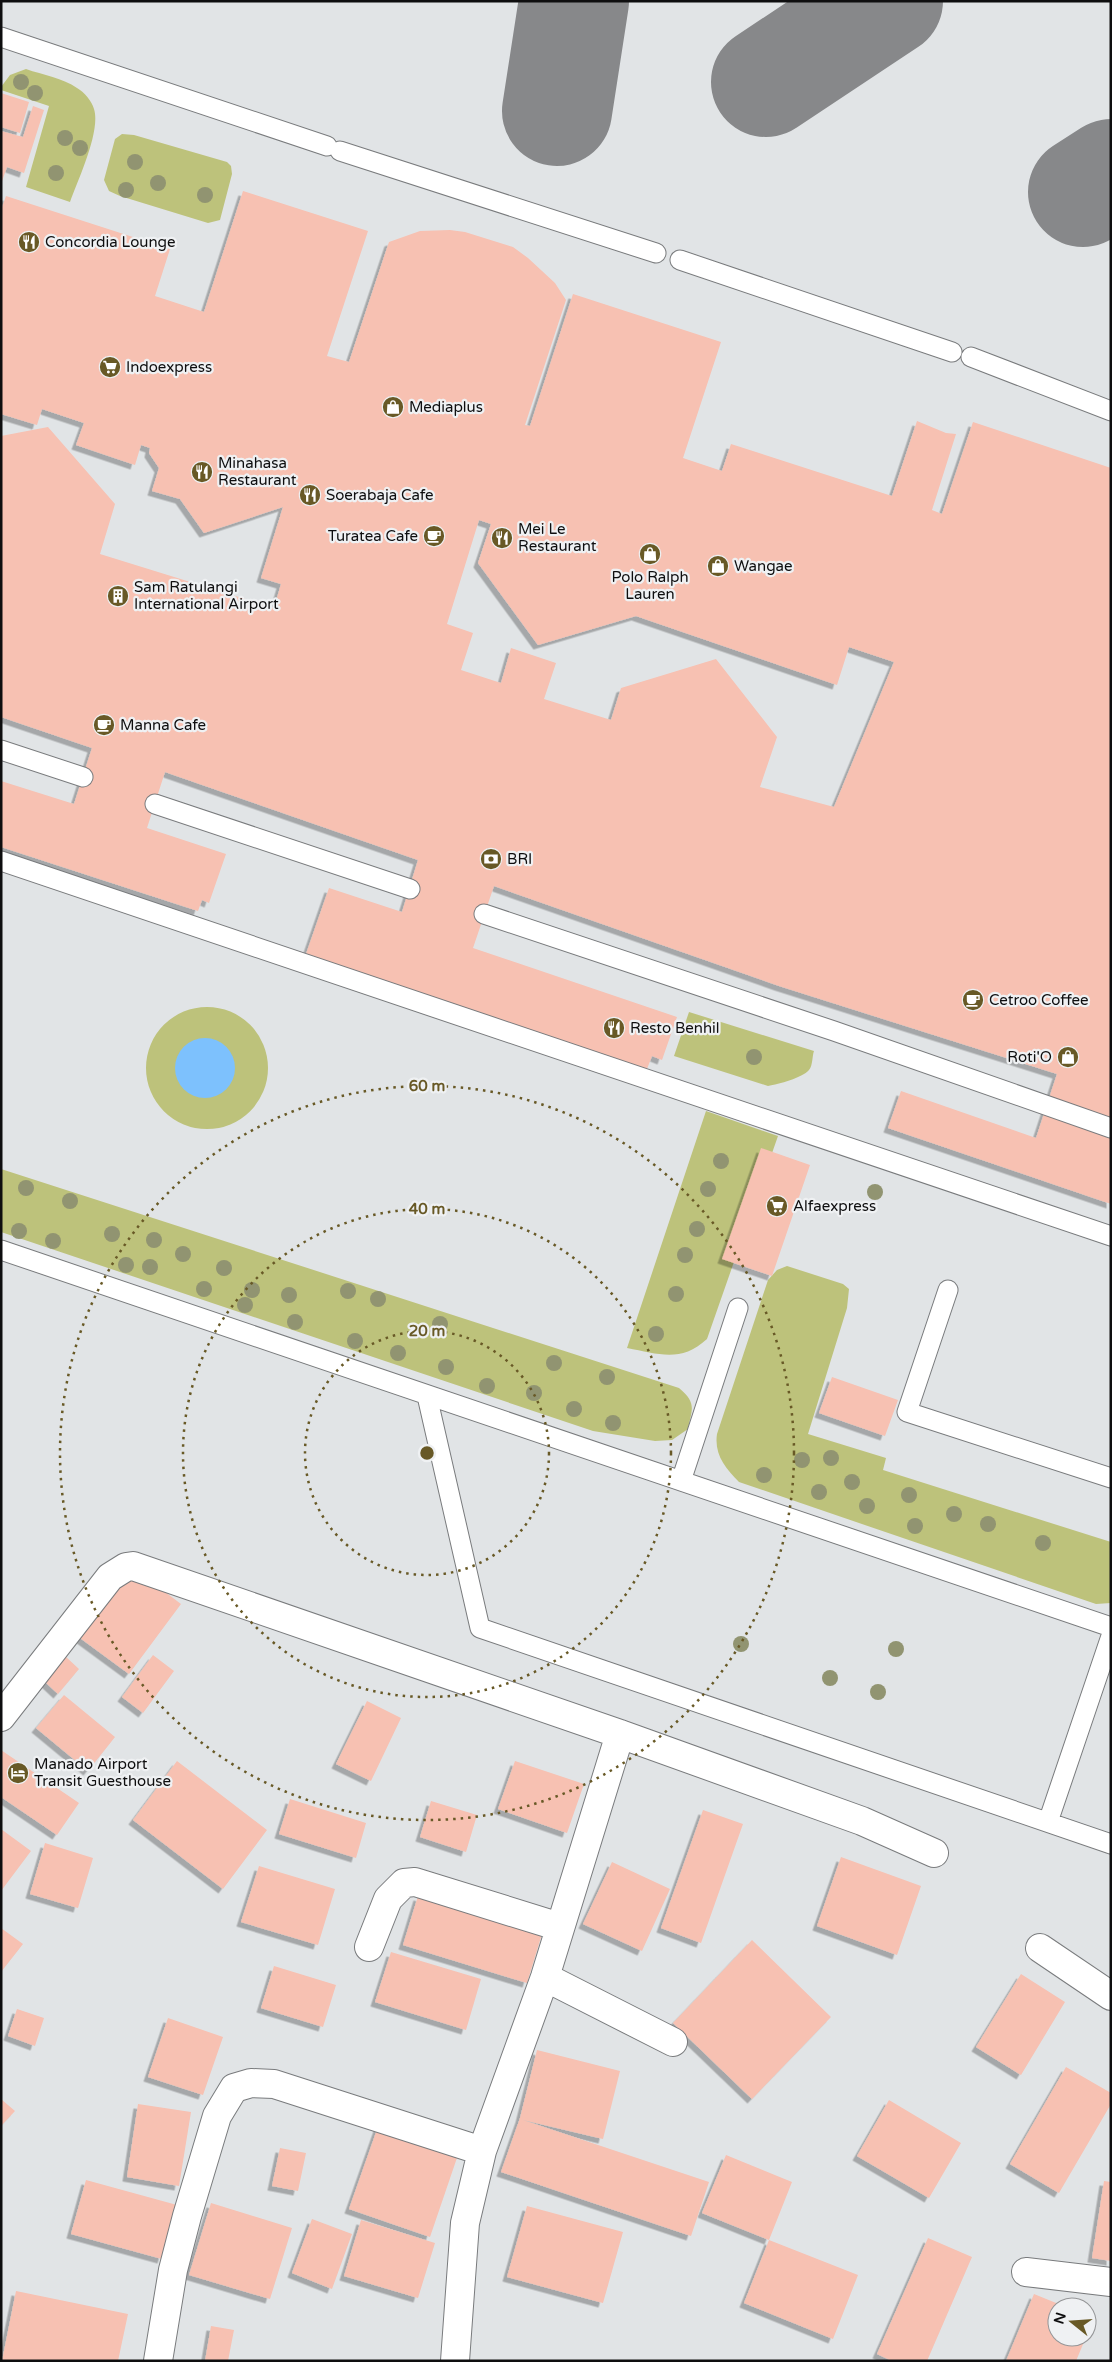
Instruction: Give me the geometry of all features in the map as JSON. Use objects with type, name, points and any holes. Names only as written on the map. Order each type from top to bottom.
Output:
[{"type":"street","points":[[1,1716],[110,1577],[126,1567],[133,1566],[620,1734],[862,1821],[934,1853]]},
{"type":"street","points":[[455,2361],[465,2223],[482,2151],[545,1977],[620,1734]]},
{"type":"street","points":[[369,1947],[388,1899],[404,1883],[415,1882],[560,1927]]},
{"type":"street","points":[[1040,1948],[1111,1996]]},
{"type":"street","points":[[545,1977],[673,2042]]},
{"type":"street","points":[[158,2361],[173,2270],[187,2216],[218,2116],[234,2088],[251,2083],[274,2084],[482,2151]]},
{"type":"street","points":[[1026,2272],[1111,2282]]},
{"type":"lane","points":[[1,36],[333,148],[656,253]]},
{"type":"lane","points":[[680,260],[952,352]]},
{"type":"lane","points":[[971,357],[1111,411]]},
{"type":"lane","points":[[1,750],[83,777]]},
{"type":"lane","points":[[155,804],[410,889]]},
{"type":"lane","points":[[1,861],[1111,1236]]},
{"type":"lane","points":[[484,914],[834,1031],[1111,1128]]},
{"type":"lane","points":[[1,1250],[1111,1627]]},
{"type":"lane","points":[[948,1290],[908,1412],[1111,1478]]},
{"type":"lane","points":[[682,1481],[738,1308]]},
{"type":"lane","points":[[427,1396],[480,1628],[1111,1844]]},
{"type":"lane","points":[[1048,1822],[1111,1636]]},
{"type":"green space","points":[[26,69],[59,79],[80,90],[85,94],[94,109],[95,118],[92,142],[70,202],[26,187],[49,106],[1,90],[1,87],[10,75]]},
{"type":"green space","points":[[122,134],[134,135],[227,162],[231,166],[232,174],[220,220],[208,223],[109,191],[104,180],[115,139]]},
{"type":"green space","points":[[207,1007],[230,1011],[250,1025],[264,1045],[268,1068],[264,1091],[250,1111],[230,1125],[207,1129],[184,1125],[164,1111],[150,1091],[146,1068],[150,1045],[164,1025],[184,1011]]},
{"type":"green space","points":[[689,1012],[814,1051],[810,1068],[806,1073],[796,1078],[768,1086],[674,1056]]},
{"type":"green space","points":[[706,1111],[778,1136],[707,1339],[697,1347],[679,1354],[660,1354],[627,1348]]},
{"type":"green space","points":[[1,1169],[679,1388],[691,1402],[692,1411],[688,1429],[672,1440],[655,1441],[593,1431],[1,1232]]},
{"type":"green space","points":[[787,1266],[843,1284],[849,1289],[847,1308],[808,1434],[886,1458],[883,1470],[1111,1542],[1111,1603],[1096,1604],[739,1482],[734,1477],[725,1466],[719,1454],[717,1434],[768,1280],[777,1270]]},
{"type":"water","points":[[205,1038],[221,1043],[226,1047],[230,1052],[235,1068],[230,1084],[226,1089],[221,1093],[205,1098],[189,1093],[184,1089],[180,1084],[175,1068],[180,1052],[184,1047],[189,1043]]},
{"type":"building","points":[[1,93],[29,102],[20,133],[1,127]]},
{"type":"building","points":[[33,106],[44,110],[24,173],[7,167],[1,184],[1,131],[23,137]]},
{"type":"building","name":"Sam Ratulangi International Airport","points":[[243,191],[368,231],[327,356],[349,362],[389,242],[420,231],[450,230],[465,232],[513,247],[528,258],[555,283],[566,300],[525,425],[530,426],[573,294],[721,342],[683,458],[722,471],[731,444],[892,496],[917,421],[946,433],[956,434],[932,510],[942,514],[973,422],[1111,468],[1111,1204],[888,1128],[901,1091],[1036,1138],[1057,1074],[779,986],[494,886],[473,948],[677,1017],[662,1060],[652,1056],[647,1069],[306,954],[329,888],[402,912],[418,860],[165,772],[147,828],[226,854],[209,903],[202,900],[198,911],[1,847],[1,781],[74,804],[92,748],[1,717],[1,436],[48,427],[115,504],[100,554],[274,608],[281,584],[261,578],[283,507],[204,533],[180,499],[152,491],[159,468],[149,453],[150,448],[141,445],[135,465],[76,445],[84,423],[42,409],[37,425],[1,414],[1,210],[6,196],[170,249],[155,296],[204,312]],"holes":[[[479,520],[491,524],[478,563],[538,645],[636,616],[837,685],[849,647],[894,662],[834,807],[760,787],[777,737],[716,659],[621,688],[611,720],[544,699],[556,663],[511,648],[501,683],[461,670],[473,633],[447,624]]]},
{"type":"building","points":[[761,1148],[810,1165],[772,1276],[722,1259]]},
{"type":"building","points":[[832,1377],[898,1400],[885,1436],[819,1413]]},
{"type":"building","points":[[132,1567],[181,1604],[129,1674],[80,1638]]},
{"type":"building","points":[[153,1655],[174,1671],[143,1713],[122,1697]]},
{"type":"building","points":[[65,1656],[79,1669],[58,1694],[44,1681]]},
{"type":"building","points":[[64,1695],[115,1737],[88,1771],[36,1728]]},
{"type":"building","points":[[367,1701],[401,1718],[371,1781],[336,1764]]},
{"type":"building","name":"Manado Airport Transit Guesthouse","points":[[1,1750],[79,1803],[57,1835],[1,1797]]},
{"type":"building","points":[[177,1761],[267,1830],[223,1889],[133,1820]]},
{"type":"building","points":[[515,1761],[584,1784],[567,1833],[498,1809]]},
{"type":"building","points":[[290,1799],[366,1823],[356,1858],[279,1834]]},
{"type":"building","points":[[431,1801],[477,1815],[466,1852],[420,1837]]},
{"type":"building","points":[[703,1810],[743,1824],[701,1943],[661,1928]]},
{"type":"building","points":[[1,1829],[31,1851],[1,1891]]},
{"type":"building","points":[[45,1843],[93,1858],[78,1908],[30,1894]]},
{"type":"building","points":[[841,1857],[921,1886],[897,1955],[817,1926]]},
{"type":"building","points":[[612,1862],[670,1889],[642,1951],[583,1924]]},
{"type":"building","points":[[259,1866],[335,1889],[318,1945],[241,1922]]},
{"type":"building","points":[[418,1896],[542,1934],[527,1983],[403,1945]]},
{"type":"building","points":[[1,1928],[23,1944],[1,1972]]},
{"type":"building","points":[[752,1940],[831,2017],[752,2099],[673,2023]]},
{"type":"building","points":[[391,1952],[481,1979],[466,2030],[375,2002]]},
{"type":"building","points":[[274,1966],[336,1985],[323,2027],[261,2008]]},
{"type":"building","points":[[1021,1974],[1065,2002],[1021,2075],[976,2047]]},
{"type":"building","points":[[17,2009],[44,2018],[35,2046],[8,2036]]},
{"type":"building","points":[[168,2018],[223,2037],[203,2095],[148,2077]]},
{"type":"building","points":[[537,2050],[620,2071],[603,2139],[523,2120],[709,2182],[691,2236],[501,2172],[520,2118]]},
{"type":"building","points":[[1066,2067],[1111,2093],[1111,2104],[1059,2193],[1010,2164]]},
{"type":"building","points":[[1,2099],[15,2111],[1,2126]]},
{"type":"building","points":[[889,2100],[961,2143],[929,2198],[857,2156]]},
{"type":"building","points":[[138,2104],[191,2112],[179,2186],[127,2177]]},
{"type":"building","points":[[380,2121],[460,2149],[430,2237],[349,2209]]},
{"type":"building","points":[[280,2148],[306,2153],[298,2191],[272,2186]]},
{"type":"building","points":[[726,2155],[792,2182],[769,2240],[702,2213]]},
{"type":"building","points":[[86,2180],[177,2205],[162,2259],[71,2234]]},
{"type":"building","points":[[1104,2181],[1111,2182],[1111,2261],[1092,2258]]},
{"type":"building","points":[[211,2203],[292,2228],[270,2299],[189,2275]]},
{"type":"building","points":[[527,2206],[623,2232],[603,2303],[507,2277]]},
{"type":"building","points":[[312,2219],[352,2234],[332,2289],[292,2273]]},
{"type":"building","points":[[361,2220],[435,2243],[418,2298],[344,2276]]},
{"type":"building","points":[[928,2238],[972,2257],[927,2361],[892,2361],[877,2354]]},
{"type":"building","points":[[769,2240],[858,2275],[833,2339],[744,2303]]},
{"type":"building","points":[[16,2291],[128,2314],[118,2361],[2,2361]]},
{"type":"building","points":[[1034,2294],[1047,2299],[1047,2347],[1082,2347],[1076,2361],[1006,2361]]},
{"type":"building","points":[[211,2326],[234,2330],[228,2361],[205,2361]]},
{"type":"taxiway","points":[[557,111],[574,1]]},
{"type":"taxiway","points":[[766,82],[888,1]]},
{"type":"taxiway","points":[[1083,192],[1111,174]]},
{"type":"place","name":"Concordia Lounge","points":[[29,242]]},
{"type":"place","name":"Indoexpress","points":[[110,367]]},
{"type":"place","name":"Mediaplus","points":[[393,407]]},
{"type":"place","name":"Minahasa Restaurant","points":[[202,472]]},
{"type":"place","name":"Soerabaja Cafe","points":[[310,495]]},
{"type":"place","name":"Turatea Cafe","points":[[434,536]]},
{"type":"place","name":"Mei Le Restaurant","points":[[502,538]]},
{"type":"place","name":"Polo Ralph Lauren","points":[[650,554]]},
{"type":"place","name":"Wangae","points":[[718,566]]},
{"type":"place","name":"Sam Ratulangi International Airport","points":[[118,596]]},
{"type":"place","name":"Manna Cafe","points":[[104,725]]},
{"type":"place","name":"BRI","points":[[491,859]]},
{"type":"place","name":"Cetroo Coffee","points":[[973,1000]]},
{"type":"place","name":"Resto Benhil","points":[[614,1028]]},
{"type":"place","name":"Roti'O","points":[[1068,1057]]},
{"type":"place","name":"Alfaexpress","points":[[777,1206]]},
{"type":"place","name":"Manado Airport Transit Guesthouse","points":[[18,1773]]}]
